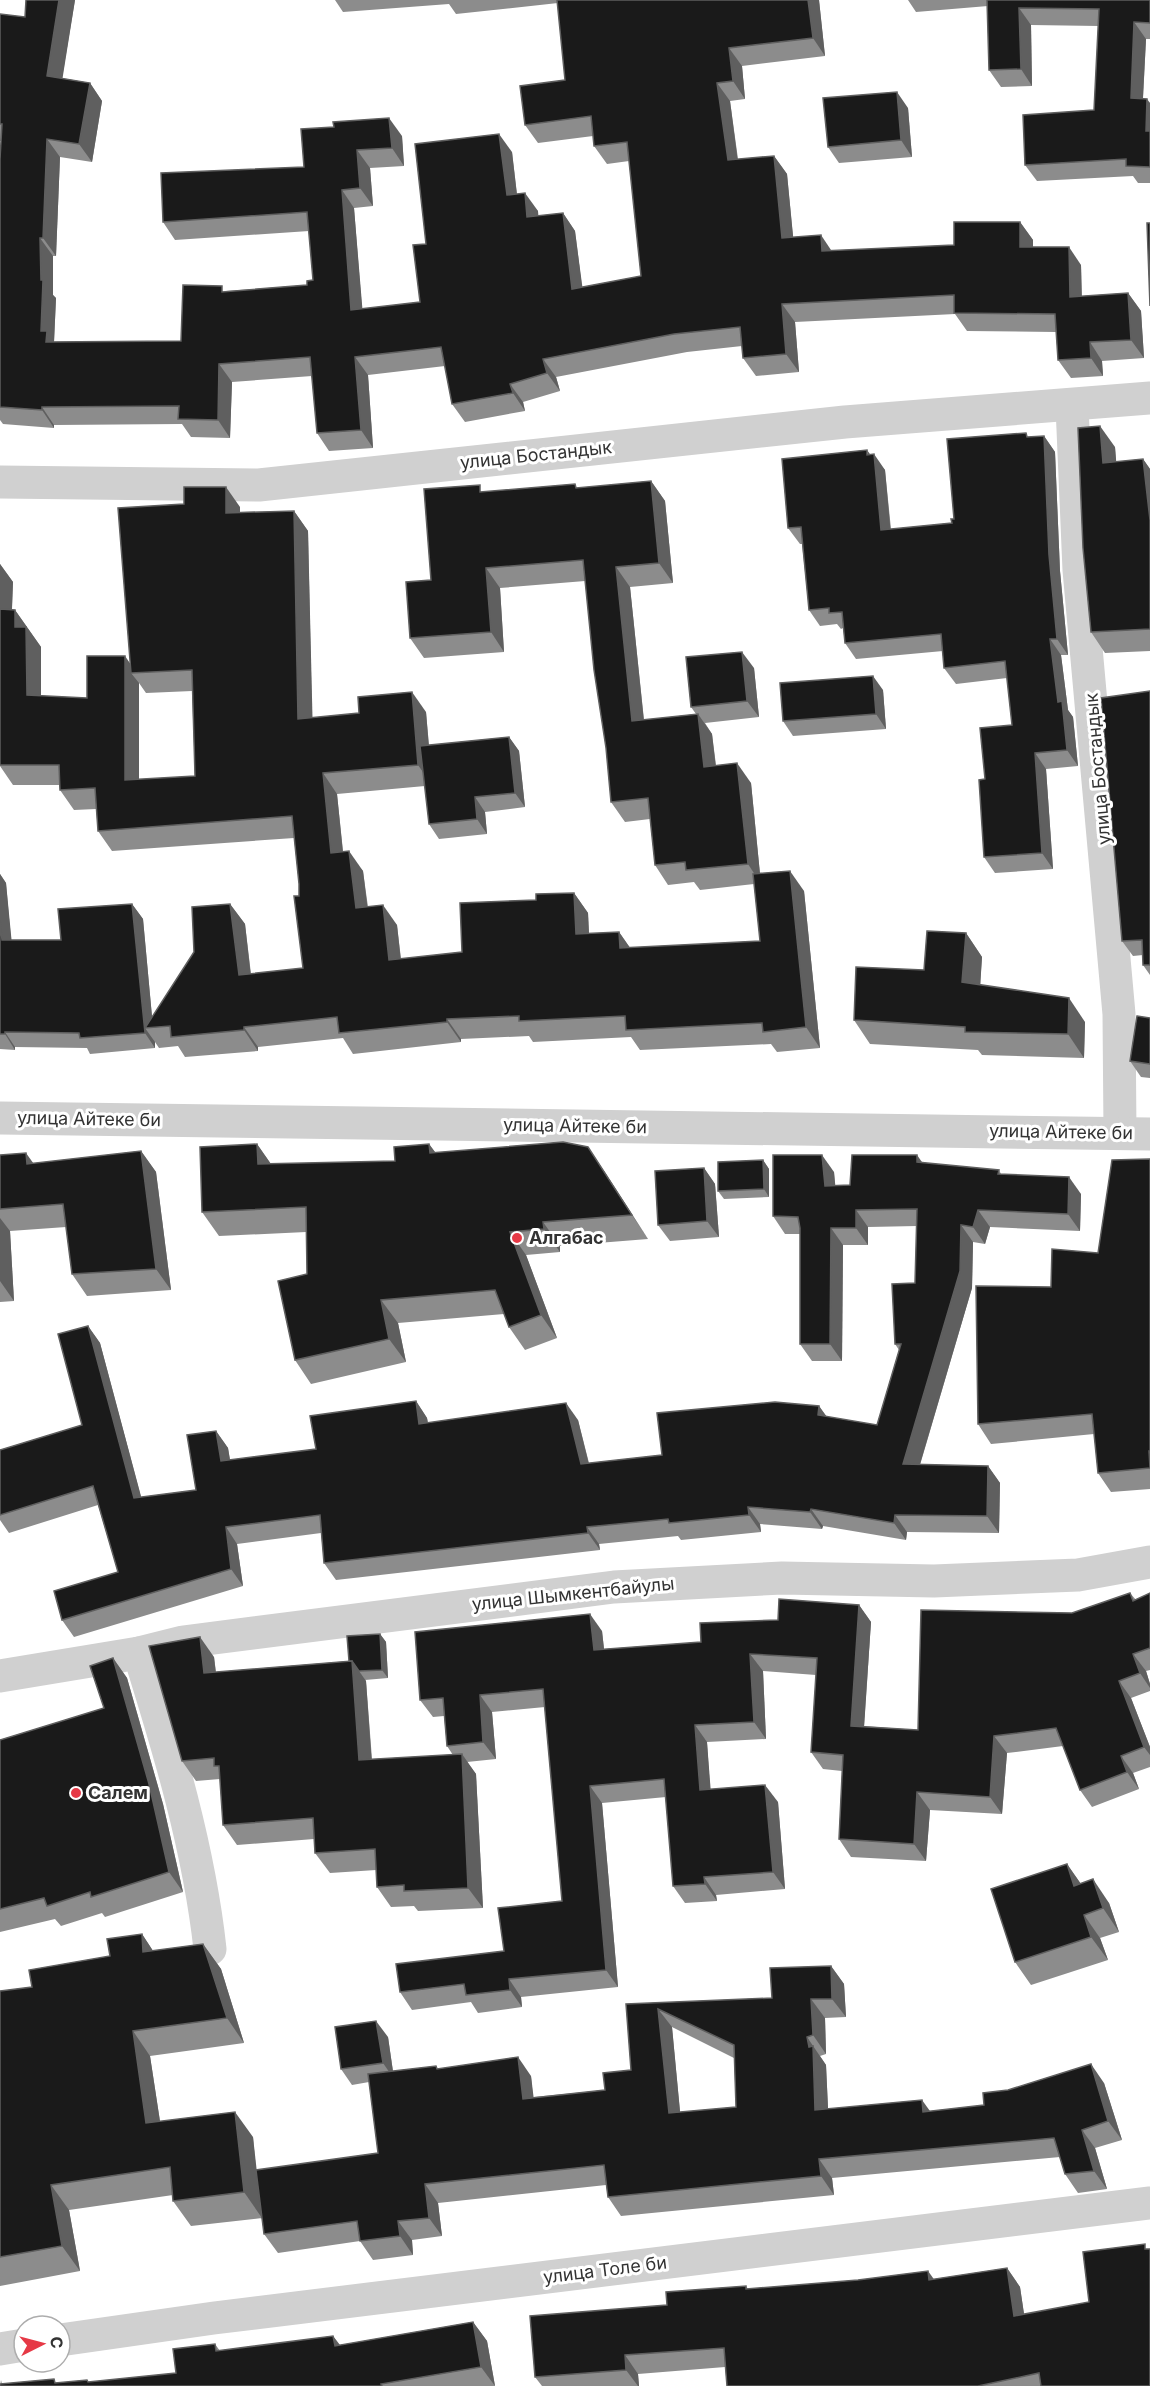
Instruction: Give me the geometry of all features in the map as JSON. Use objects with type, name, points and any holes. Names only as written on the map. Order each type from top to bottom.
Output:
[{"type":"street","name":"улица Бостандык","points":[[0,482],[259,485],[845,422],[1072,406],[1150,398]]},
{"type":"street","name":"улица Бостандык","points":[[1072,406],[1079,570],[1119,1014],[1135,1133]]},
{"type":"street","name":"улица Айтеке би","points":[[0,1118],[1135,1133]]},
{"type":"street","name":"улица Шымкентбайулы","points":[[0,1676],[139,1653],[183,1641],[614,1587],[782,1578],[934,1581],[1066,1575],[1150,1562]]},
{"type":"street","points":[[139,1653],[190,1836],[205,1905],[210,1949]]},
{"type":"street","name":"улица Толе би","points":[[72,2338],[250,2314],[1150,2203]]},
{"type":"building","points":[[26,0],[59,0],[47,76],[90,83],[79,144],[47,139],[43,238],[40,238],[41,280],[43,280],[41,331],[47,331],[46,342],[181,341],[183,285],[222,286],[222,292],[307,285],[307,281],[313,280],[307,212],[163,222],[161,173],[304,167],[301,129],[334,127],[333,122],[389,118],[392,148],[357,150],[360,188],[342,190],[351,310],[420,302],[413,245],[426,244],[415,144],[499,134],[507,195],[525,193],[527,217],[563,213],[572,289],[641,276],[627,142],[594,146],[591,116],[525,125],[520,86],[565,80],[557,0],[808,0],[813,38],[729,48],[733,81],[717,83],[728,160],[774,156],[782,238],[821,235],[822,251],[954,245],[954,222],[1020,222],[1020,247],[1069,247],[1070,297],[1128,293],[1131,340],[1090,342],[1091,358],[1058,360],[1055,314],[954,313],[954,295],[782,304],[786,354],[743,358],[740,327],[674,334],[543,359],[547,373],[510,384],[513,393],[452,404],[441,347],[355,357],[361,430],[317,433],[310,357],[219,364],[218,420],[178,419],[179,406],[42,407],[42,410],[0,407],[2,124],[0,124],[0,14],[25,17]]},
{"type":"building","points":[[987,0],[1150,0],[1150,23],[1134,22],[1131,98],[1147,99],[1146,131],[1150,131],[1150,167],[1126,166],[1126,159],[1025,165],[1023,115],[1094,110],[1099,9],[1019,8],[1021,69],[989,70]]},
{"type":"building","points":[[897,92],[901,140],[828,147],[823,98]]},
{"type":"building","points":[[1147,223],[1150,223],[1150,306]]},
{"type":"building","points":[[1100,426],[1103,463],[1143,459],[1150,520],[1150,629],[1091,632],[1083,548],[1078,428]]},
{"type":"building","points":[[1026,433],[1027,437],[1044,436],[1049,555],[1057,639],[1050,639],[1058,702],[1062,701],[1067,750],[1035,753],[1042,853],[984,857],[979,780],[985,779],[980,728],[1012,725],[1005,661],[944,668],[941,634],[845,643],[842,612],[829,613],[829,608],[809,610],[801,527],[788,528],[782,459],[867,450],[867,455],[874,454],[881,530],[952,523],[951,519],[954,519],[947,439]]},
{"type":"building","points":[[651,481],[659,563],[616,567],[632,721],[698,714],[704,767],[737,763],[748,864],[686,870],[685,862],[655,865],[648,798],[611,802],[583,560],[486,568],[491,632],[410,638],[406,582],[431,580],[424,489],[480,485],[480,492],[575,484],[576,488]]},
{"type":"building","points":[[184,487],[226,487],[226,513],[294,511],[298,719],[359,713],[358,697],[412,692],[418,765],[323,773],[331,853],[349,851],[356,908],[383,905],[389,960],[462,952],[460,903],[536,900],[536,894],[574,893],[576,934],[619,932],[620,948],[760,941],[753,874],[790,871],[806,1027],[763,1032],[762,1023],[626,1030],[625,1016],[519,1021],[519,1016],[447,1019],[447,1022],[339,1033],[337,1017],[171,1037],[170,1026],[145,1028],[194,952],[192,907],[230,904],[239,975],[303,968],[294,896],[299,896],[299,884],[292,816],[98,831],[95,788],[60,790],[59,765],[0,765],[0,609],[15,610],[15,627],[26,627],[27,695],[87,698],[87,656],[125,656],[125,780],[195,776],[192,670],[131,673],[118,508],[184,504]]},
{"type":"building","points":[[742,652],[747,701],[691,707],[686,657]]},
{"type":"building","points":[[873,676],[876,714],[783,721],[780,683]]},
{"type":"building","points":[[1150,691],[1150,965],[1143,965],[1142,940],[1122,941],[1101,698]]},
{"type":"building","points":[[509,737],[515,793],[475,797],[477,819],[429,824],[420,746]]},
{"type":"building","points":[[132,904],[145,1033],[80,1038],[79,1033],[5,1032],[5,1034],[0,1034],[0,920],[2,940],[61,940],[58,909]]},
{"type":"building","points":[[927,931],[966,933],[962,982],[1069,998],[1068,1034],[965,1032],[965,1027],[854,1020],[856,967],[924,970]]},
{"type":"building","points":[[1137,1016],[1150,1018],[1150,1064],[1130,1061]]},
{"type":"building","points":[[563,1142],[588,1147],[632,1215],[543,1222],[544,1229],[510,1232],[541,1315],[509,1327],[495,1290],[381,1300],[389,1339],[295,1360],[278,1281],[307,1274],[306,1207],[202,1212],[200,1147],[257,1144],[258,1164],[395,1161],[394,1147],[429,1144],[430,1153]]},
{"type":"building","points":[[141,1151],[156,1269],[72,1274],[63,1204],[0,1209],[0,1155],[26,1153],[27,1164]]},
{"type":"building","points":[[773,1155],[822,1155],[825,1186],[850,1185],[852,1155],[917,1155],[917,1162],[999,1170],[998,1174],[1069,1177],[1068,1214],[978,1210],[973,1227],[961,1225],[960,1271],[903,1464],[988,1466],[987,1516],[895,1515],[894,1523],[811,1509],[810,1512],[748,1507],[749,1515],[669,1523],[668,1519],[587,1527],[588,1533],[324,1563],[320,1515],[226,1527],[231,1569],[62,1620],[54,1591],[118,1572],[93,1486],[0,1515],[0,1450],[82,1425],[58,1334],[88,1326],[134,1498],[196,1490],[187,1435],[216,1431],[221,1461],[316,1449],[310,1416],[416,1401],[419,1424],[566,1403],[581,1464],[662,1455],[657,1413],[775,1402],[819,1406],[818,1415],[877,1425],[901,1344],[895,1344],[892,1284],[915,1283],[917,1209],[856,1210],[856,1228],[831,1228],[830,1344],[800,1344],[800,1228],[798,1217],[773,1216]]},
{"type":"building","points":[[1150,1159],[1150,1468],[1098,1473],[1092,1414],[978,1424],[976,1286],[1051,1287],[1052,1249],[1098,1253],[1112,1160]]},
{"type":"building","points":[[763,1160],[764,1189],[718,1191],[718,1162]]},
{"type":"building","points":[[704,1168],[707,1221],[658,1225],[655,1171]]},
{"type":"building","points":[[1130,1593],[1133,1601],[1150,1593],[1150,1648],[1133,1654],[1140,1673],[1119,1681],[1144,1747],[1121,1756],[1127,1772],[1080,1790],[1056,1728],[994,1736],[990,1797],[917,1792],[914,1844],[839,1839],[843,1755],[811,1752],[817,1658],[750,1654],[754,1722],[695,1725],[700,1790],[765,1785],[773,1872],[704,1877],[705,1884],[673,1886],[664,1779],[590,1786],[606,1970],[509,1979],[510,1990],[466,1995],[464,1984],[400,1992],[396,1964],[504,1951],[498,1908],[562,1901],[543,1689],[480,1695],[483,1742],[447,1746],[443,1698],[420,1700],[415,1632],[590,1614],[594,1650],[701,1642],[700,1623],[778,1620],[779,1599],[859,1605],[851,1726],[918,1730],[921,1610],[1072,1613]]},
{"type":"building","points":[[380,1634],[382,1670],[359,1671],[352,1661],[349,1661],[347,1636]]},
{"type":"building","points":[[200,1637],[204,1673],[352,1661],[359,1760],[462,1754],[468,1888],[404,1891],[404,1885],[377,1887],[375,1849],[315,1853],[313,1818],[223,1825],[219,1766],[214,1766],[214,1758],[182,1761],[149,1646]]},
{"type":"building","points":[[113,1658],[149,1784],[169,1872],[91,1897],[90,1892],[47,1906],[44,1898],[0,1909],[0,1740],[104,1708],[90,1666]]},
{"type":"building","points":[[1067,1864],[1074,1886],[1093,1879],[1103,1908],[1084,1915],[1091,1937],[1015,1962],[991,1889]]},
{"type":"building","points":[[142,1934],[143,1952],[203,1944],[227,2018],[133,2031],[146,2123],[235,2112],[244,2192],[173,2201],[170,2167],[51,2185],[62,2246],[0,2257],[0,1991],[32,1987],[29,1970],[110,1956],[107,1939]]},
{"type":"building","points":[[831,1966],[832,1999],[811,1999],[813,2035],[807,2037],[809,2047],[813,2046],[815,2110],[922,2100],[923,2112],[984,2105],[983,2093],[1008,2090],[1091,2064],[1108,2121],[1082,2130],[1094,2171],[1065,2174],[1054,2138],[819,2159],[821,2176],[608,2197],[604,2165],[425,2184],[429,2218],[398,2221],[400,2236],[360,2241],[357,2221],[264,2234],[256,2170],[378,2153],[368,2074],[436,2066],[437,2069],[518,2057],[523,2099],[605,2090],[603,2073],[631,2070],[626,2004],[772,1998],[770,1968]],"holes":[[[658,2009],[734,2045],[736,2107],[669,2113]]]},
{"type":"building","points":[[376,2021],[383,2063],[341,2069],[335,2027]]},
{"type":"building","points":[[1145,2244],[1145,2249],[1150,2249],[1150,2386],[1041,2386],[1039,2373],[978,2386],[727,2386],[724,2348],[625,2355],[626,2370],[535,2377],[530,2316],[667,2305],[666,2292],[746,2286],[746,2289],[858,2280],[928,2271],[929,2280],[1007,2268],[1014,2316],[1089,2302],[1083,2252]]},
{"type":"building","points":[[473,2322],[481,2367],[381,2384],[382,2386],[0,2386],[0,2384],[54,2379],[55,2383],[87,2380],[88,2382],[176,2373],[173,2349],[215,2344],[216,2351],[333,2336],[335,2346]]},
{"type":"place","name":"Алгабас","points":[[517,1238]]},
{"type":"place","name":"Салем","points":[[76,1793]]}]
